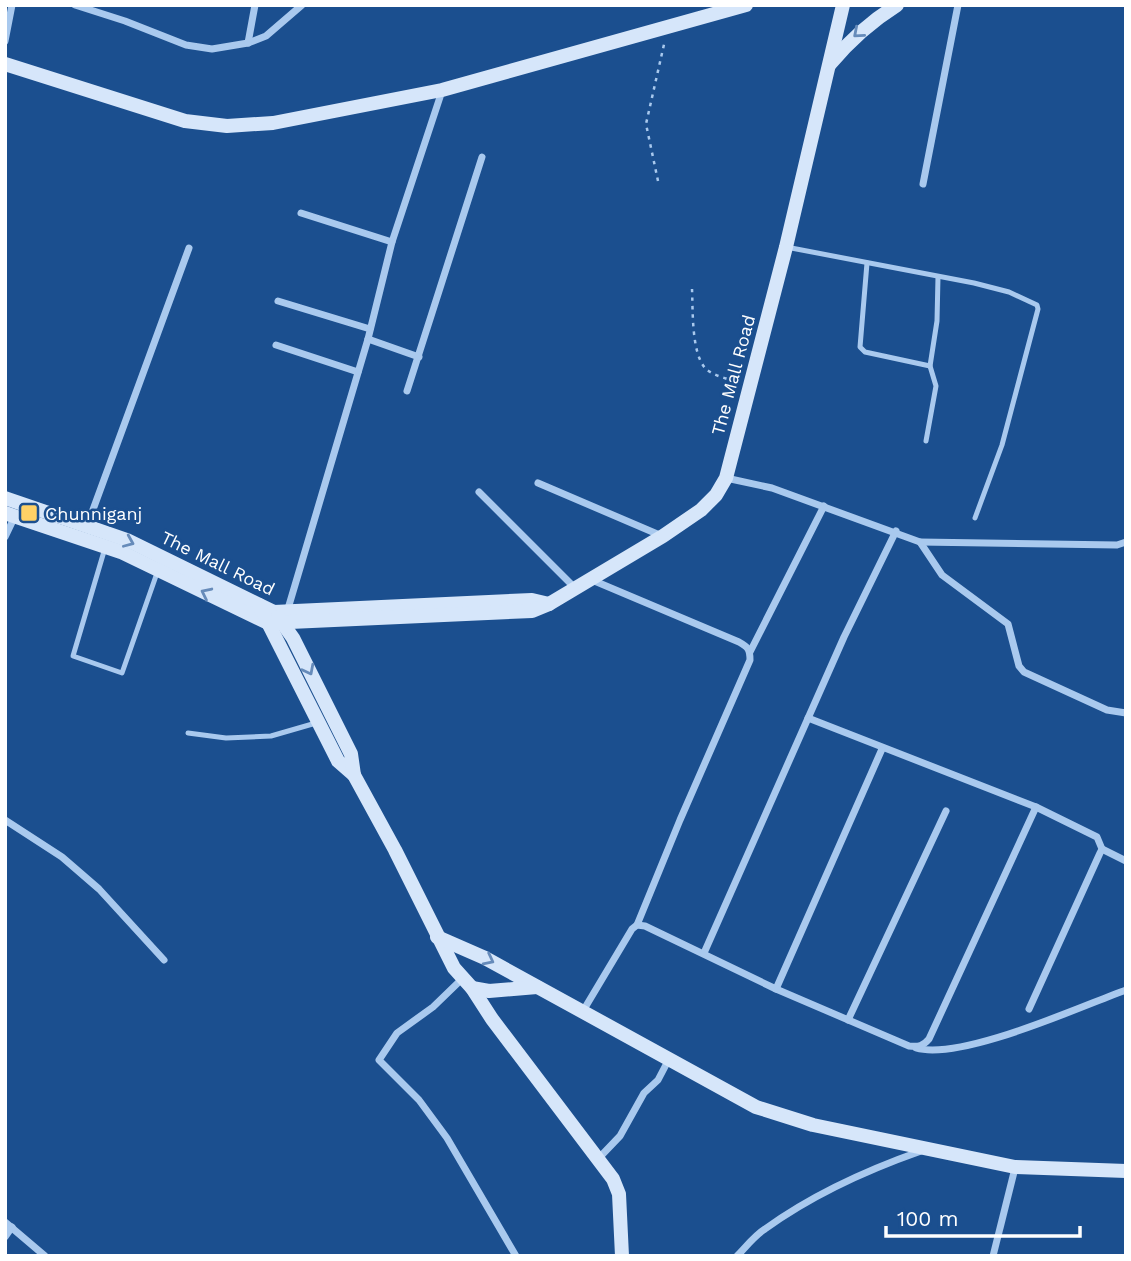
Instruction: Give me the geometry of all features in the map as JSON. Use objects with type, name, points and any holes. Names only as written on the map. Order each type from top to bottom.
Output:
[{"type":"street","points":[[5,41],[12,5]]},
{"type":"street","points":[[75,5],[186,45],[212,49],[248,43],[266,36],[302,5]]},
{"type":"street","points":[[248,43],[255,5]]},
{"type":"street","points":[[5,64],[185,121],[227,126],[273,123],[442,90],[746,5]]},
{"type":"street","name":"The Mall Road","points":[[11,507],[158,570],[278,617],[532,611],[549,604],[663,536],[701,510],[716,495],[726,478],[786,247],[843,5]]},
{"type":"street","points":[[827,68],[850,40],[874,19],[897,5]]},
{"type":"street","points":[[923,184],[958,5]]},
{"type":"street","points":[[442,90],[392,243],[358,372],[278,617],[319,722],[338,761],[354,775],[454,968],[613,1179],[618,1194],[622,1256]]},
{"type":"street","points":[[407,391],[482,158]]},
{"type":"street","points":[[301,213],[392,243]]},
{"type":"street","points":[[87,526],[189,248]]},
{"type":"street","points":[[278,300],[370,329]]},
{"type":"street","points":[[368,339],[419,357]]},
{"type":"street","points":[[276,345],[358,372]]},
{"type":"street","points":[[726,478],[772,488],[896,531],[920,542],[1117,545],[1126,542]]},
{"type":"street","points":[[538,482],[663,536]]},
{"type":"street","points":[[479,492],[575,588]]},
{"type":"street","points":[[750,652],[824,506]]},
{"type":"street","points":[[5,537],[11,507]]},
{"type":"street","name":"The Mall Road","points":[[11,507],[87,526],[127,540],[260,605],[278,617]]},
{"type":"street","points":[[704,953],[855,614],[896,531]]},
{"type":"street","points":[[920,542],[942,575],[1008,624],[1019,666],[1024,672],[1107,710],[1126,713]]},
{"type":"street","points":[[583,1011],[637,925],[750,660],[748,647],[739,642],[591,579]]},
{"type":"street","points":[[278,617],[293,638],[351,754],[354,775]]},
{"type":"street","points":[[808,718],[1036,807],[1093,834],[1102,849],[1126,861]]},
{"type":"street","points":[[776,989],[882,749]]},
{"type":"street","points":[[909,1046],[924,1045],[929,1039],[1036,807]]},
{"type":"street","points":[[848,1020],[946,811]]},
{"type":"street","points":[[5,820],[62,857],[99,889],[164,960]]},
{"type":"street","points":[[1029,1009],[1102,849]]},
{"type":"street","points":[[637,925],[645,926],[704,953],[776,989],[929,1052],[976,1045],[1126,990]]},
{"type":"street","points":[[437,937],[485,958],[756,1107],[813,1125],[1015,1167],[1126,1171]]},
{"type":"street","points":[[467,983],[489,991],[539,987]]},
{"type":"street","points":[[467,983],[397,1033],[379,1060],[419,1100],[447,1138],[516,1256]]},
{"type":"street","points":[[598,1159],[620,1136],[644,1093],[655,1084],[669,1059]]},
{"type":"street","points":[[737,1256],[764,1229],[859,1174],[925,1149]]},
{"type":"street","points":[[993,1256],[1015,1167]]},
{"type":"street","points":[[5,1222],[45,1256]]},
{"type":"street","points":[[5,1237],[12,1227]]},
{"type":"lane","points":[[786,247],[974,283],[1009,292],[1037,304],[1038,309],[1002,445],[975,518]]},
{"type":"lane","points":[[867,263],[860,347],[865,352],[930,366]]},
{"type":"lane","points":[[926,441],[936,392],[930,366],[937,321],[938,276]]},
{"type":"lane","points":[[106,547],[73,656],[122,673],[158,570]]},
{"type":"lane","points":[[188,733],[226,738],[271,736],[319,722]]},
{"type":"path","points":[[658,181],[646,124],[669,26]]},
{"type":"path","points":[[691,289],[695,345],[702,364],[713,373],[749,387]]},
{"type":"place","name":"Chunniganj","points":[[29,513]]}]
